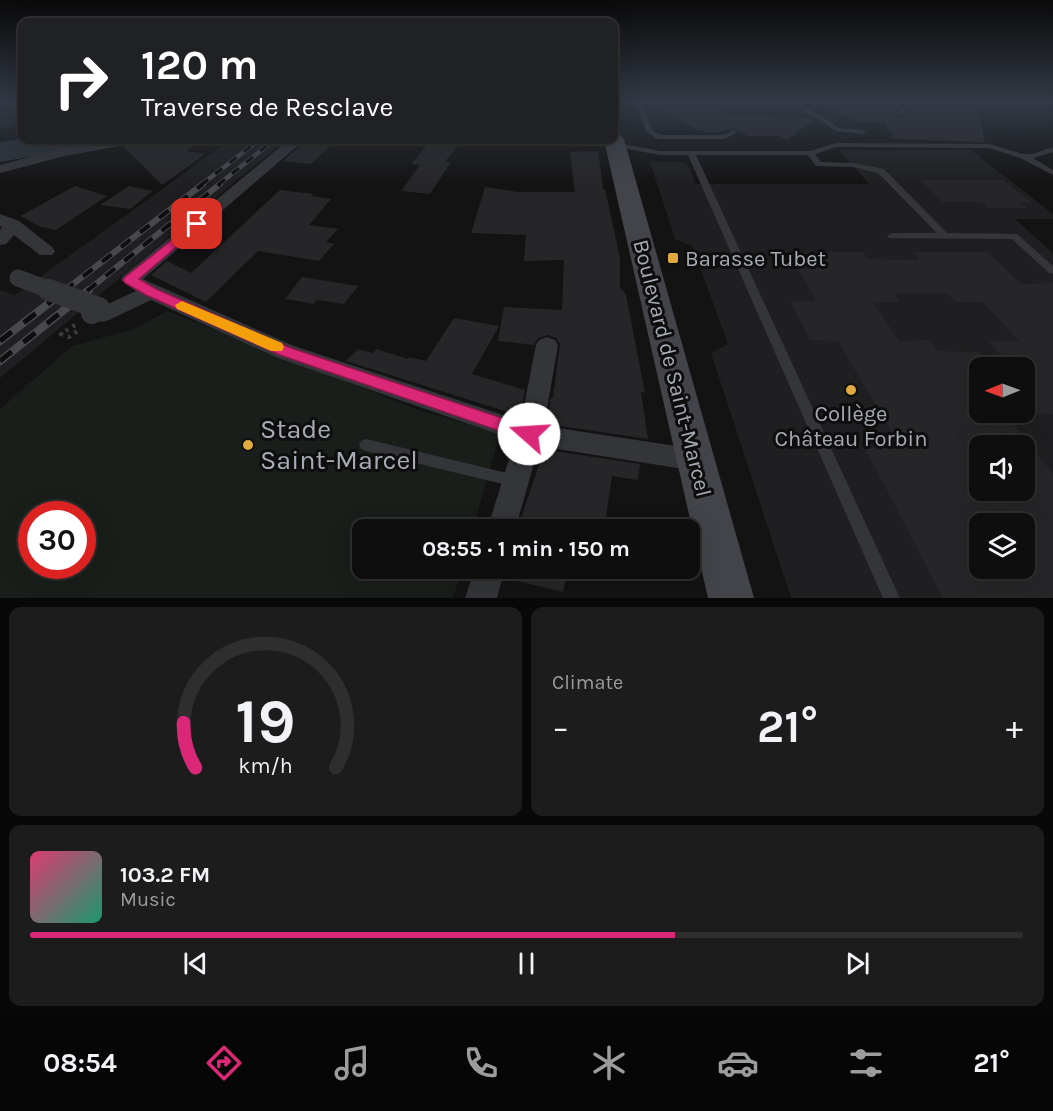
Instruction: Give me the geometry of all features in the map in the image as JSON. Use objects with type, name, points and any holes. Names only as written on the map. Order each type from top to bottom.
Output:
[{"type":"street","points":[[0,169],[43,156],[108,144]]},
{"type":"street","points":[[292,144],[130,280],[151,292],[286,351],[529,434],[696,460]]},
{"type":"street","name":"Boulevard de Saint-Marcel","points":[[622,152],[731,598]]},
{"type":"street","points":[[0,240],[6,222],[46,251]]},
{"type":"street","points":[[18,278],[99,308],[97,314],[151,292]]},
{"type":"street","points":[[504,519],[529,434],[547,345]]},
{"type":"street","points":[[481,598],[487,579]]},
{"type":"lane","points":[[649,130],[660,137],[725,137],[734,132]]},
{"type":"lane","points":[[837,130],[863,132]]},
{"type":"lane","points":[[622,152],[810,153],[836,145],[989,146],[1009,150],[1053,173]]},
{"type":"lane","points":[[1023,156],[1034,156],[1053,149]]},
{"type":"lane","points":[[622,152],[660,153]]},
{"type":"lane","points":[[691,153],[892,598]]},
{"type":"lane","points":[[810,153],[819,164],[852,165],[880,171],[945,236]]},
{"type":"lane","points":[[892,236],[1014,236],[1053,271]]},
{"type":"lane","points":[[366,445],[515,482]]},
{"type":"shaded area","points":[[224,144],[280,144],[0,378],[0,290],[15,295]]},
{"type":"shaded area","name":"Collège Château Forbin","points":[[839,150],[971,150],[1053,214],[1053,219],[1015,219],[1053,253],[1053,598],[791,598],[711,353],[728,344],[692,246],[675,239],[650,162],[682,162],[688,165],[696,184],[869,184]]},
{"type":"shaded area","name":"Stade Saint-Marcel","points":[[167,311],[418,410],[500,433],[476,519],[352,519],[352,579],[459,579],[453,598],[0,598],[0,409],[72,346],[134,329]]},
{"type":"building","points":[[698,130],[726,130],[711,133]]},
{"type":"building","points":[[738,130],[800,130],[787,140],[779,136],[748,136]]},
{"type":"building","points":[[887,130],[982,130],[985,142],[892,139],[893,133]]},
{"type":"building","points":[[130,144],[196,144],[186,151],[205,154],[162,185],[124,147]]},
{"type":"building","points":[[303,144],[332,144],[311,164],[283,161]]},
{"type":"building","points":[[428,144],[457,146],[445,162],[451,162],[430,194],[401,191],[420,165],[411,164]]},
{"type":"building","points":[[598,151],[603,189],[605,189],[620,258],[620,287],[626,295],[645,393],[641,392],[648,439],[547,424],[560,344],[556,338],[548,335],[538,338],[534,345],[498,341],[504,307],[562,310],[564,260],[524,261],[526,235],[471,233],[485,187],[518,192],[575,192],[570,152]]},
{"type":"building","points":[[919,180],[1003,180],[1032,203],[1020,202],[1027,208],[988,208],[981,202],[942,202]]},
{"type":"building","points":[[75,186],[107,196],[56,230],[41,227],[20,216]]},
{"type":"building","points":[[129,186],[153,191],[130,209],[100,205]]},
{"type":"building","points":[[280,190],[314,194],[311,196],[331,199],[309,225],[338,229],[326,242],[334,244],[319,261],[258,251],[206,302],[151,275],[167,261],[191,273]]},
{"type":"building","points":[[788,252],[863,252],[868,259],[920,260],[914,252],[988,252],[1021,284],[1053,283],[1053,414],[1035,414],[1035,357],[1002,357],[988,341],[1019,341],[983,302],[955,302],[947,293],[894,293],[900,302],[873,302],[899,341],[930,340],[938,351],[980,352],[980,357],[969,357],[969,423],[1014,423],[1023,435],[969,435],[969,501],[1035,501],[1035,451],[1053,474],[1053,598],[943,598],[865,448],[901,448],[838,341],[810,340],[790,301],[816,301]]},
{"type":"building","points":[[302,277],[358,286],[344,304],[317,300],[314,304],[285,299]]},
{"type":"building","points":[[454,318],[499,326],[472,374],[525,390],[520,416],[346,361],[358,349],[373,353],[376,349],[408,359],[409,357],[426,361]]},
{"type":"building","points":[[547,450],[640,464],[638,480],[612,476],[606,519],[521,519],[538,468]]},
{"type":"building","points":[[509,579],[566,579],[563,592]]},
{"type":"waterway","points":[[0,152],[51,144]]},
{"type":"railway","points":[[201,185],[254,144]]},
{"type":"railway","points":[[218,185],[269,144]]},
{"type":"railway","points":[[64,291],[203,184]]},
{"type":"railway","points":[[87,291],[220,184]]},
{"type":"railway","points":[[0,341],[66,290]]},
{"type":"railway","points":[[0,361],[89,290]]},
{"type":"slow traffic","points":[[182,305],[276,347]]},
{"type":"place","name":"Barasse Tubet","points":[[673,258]]},
{"type":"place","name":"Collège Château Forbin","points":[[851,390]]},
{"type":"place","name":"Stade Saint-Marcel","points":[[248,445]]},
{"type":"route","points":[[197,224],[130,280],[151,292],[286,351],[529,434]]}]
